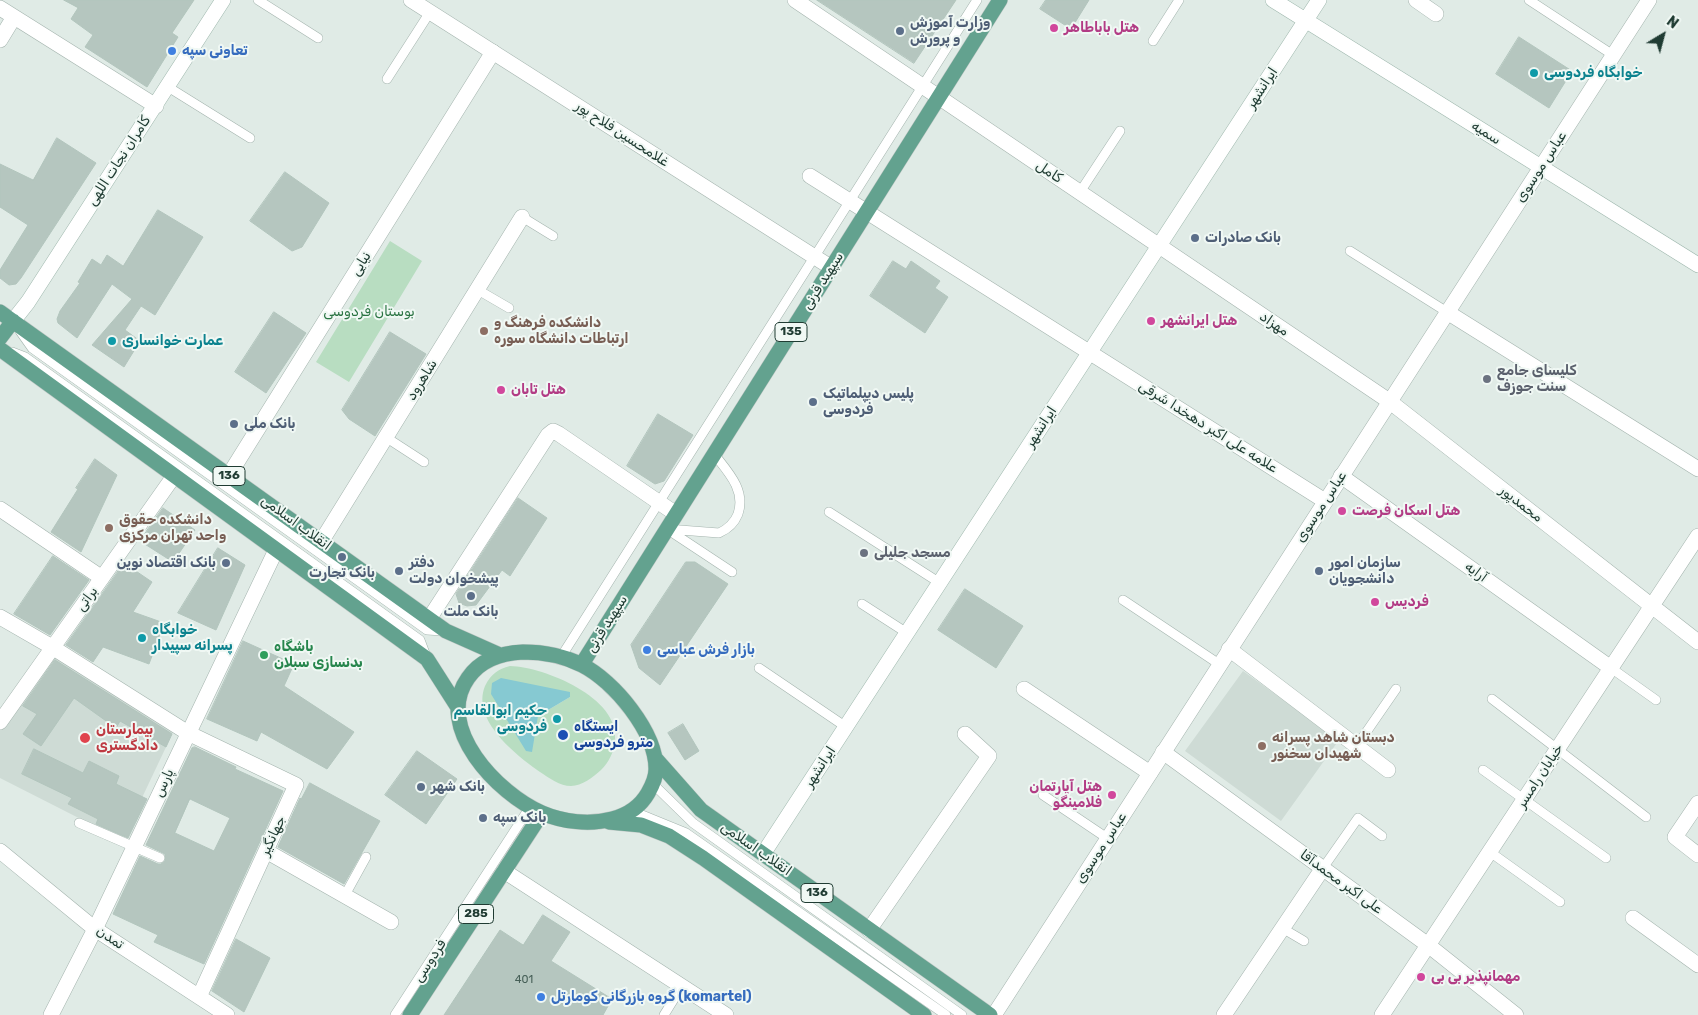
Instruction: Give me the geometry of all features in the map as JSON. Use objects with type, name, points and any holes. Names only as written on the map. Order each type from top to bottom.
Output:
[{"type":"main road","name":"سپهبد قرنی","points":[[582,664],[1000,0]]},
{"type":"main road","name":"انقلاب اسلامی","points":[[0,312],[446,631],[500,655]]},
{"type":"main road","points":[[0,338],[13,321]]},
{"type":"main road","name":"136","points":[[0,348],[427,659],[457,706]]},
{"type":"main road","points":[[535,653],[560,657],[582,664],[601,678],[627,705],[647,736],[655,758],[656,771],[653,784],[646,797],[632,811],[617,818],[603,821],[571,821],[536,810],[503,786],[478,761],[463,735],[457,706],[460,689],[471,673],[482,663],[500,655],[535,653]]},
{"type":"main road","name":"انقلاب اسلامی","points":[[655,758],[701,810],[990,1015]]},
{"type":"main road","name":"فردوسی","points":[[410,1015],[504,871],[536,810]]},
{"type":"main road","name":"136","points":[[603,821],[642,826],[669,836],[703,858],[924,1015]]},
{"type":"street","name":"کامران نجات اللهی","points":[[13,321],[28,302],[156,106],[222,0]]},
{"type":"street","name":"غلامحسین فلاح‌ پور","points":[[411,0],[832,268]]},
{"type":"street","name":"کامل","points":[[795,0],[1159,246]]},
{"type":"street","name":"سمیه","points":[[1273,0],[1698,265]]},
{"type":"street","name":"ایرانشهر","points":[[763,854],[1319,0]]},
{"type":"street","points":[[1416,0],[1436,14]]},
{"type":"street","name":"عباس موسوی","points":[[994,1015],[1649,0]]},
{"type":"street","points":[[0,8],[156,106]]},
{"type":"street","points":[[0,40],[14,17]]},
{"type":"street","name":"نیایی","points":[[229,476],[493,52]]},
{"type":"street","name":"علامه علی اکبر دهخدا شرقی","points":[[810,176],[1325,501]]},
{"type":"street","name":"شاهرود","points":[[321,542],[522,217]]},
{"type":"street","name":"مهزاد","points":[[1159,246],[1390,401]]},
{"type":"street","points":[[1447,312],[1698,469]]},
{"type":"street","name":"محمدپور","points":[[1390,401],[1698,642]]},
{"type":"street","points":[[430,619],[552,431],[567,439],[676,514]]},
{"type":"street","name":"براتی","points":[[0,722],[174,476]]},
{"type":"street","name":"آرایه","points":[[1342,476],[1611,668]]},
{"type":"street","points":[[0,509],[102,578]]},
{"type":"street","name":"خیابان رامسر","points":[[1382,1015],[1698,536]]},
{"type":"street","name":"پارس","points":[[51,1015],[95,928],[276,550]]},
{"type":"street","points":[[0,617],[188,732]]},
{"type":"street","points":[[1229,649],[1388,770]]},
{"type":"street","points":[[1024,689],[1150,773]]},
{"type":"street","name":"جهانگیر","points":[[188,732],[296,785],[199,997]]},
{"type":"street","points":[[869,930],[989,756],[966,734]]},
{"type":"street","name":"علی اکبر محمدآقا","points":[[1163,752],[1428,945],[1516,1015]]},
{"type":"street","points":[[1698,802],[1675,837],[1698,855]]},
{"type":"street","name":"تمدن","points":[[0,851],[95,928],[227,1015]]},
{"type":"street","points":[[266,851],[391,922]]},
{"type":"street","points":[[1230,1013],[1282,928],[1323,868]]},
{"type":"street","points":[[504,871],[726,1015]]},
{"type":"street","points":[[1633,918],[1698,965]]},
{"type":"lane","points":[[258,0],[318,38]]},
{"type":"lane","points":[[560,657],[977,0]]},
{"type":"lane","points":[[1153,41],[1179,0]]},
{"type":"lane","points":[[1529,0],[1613,55]]},
{"type":"lane","points":[[387,79],[430,12]]},
{"type":"lane","points":[[168,87],[250,138]]},
{"type":"lane","points":[[1080,192],[1120,131]]},
{"type":"lane","points":[[522,217],[553,236]]},
{"type":"lane","points":[[1350,251],[1447,312]]},
{"type":"lane","points":[[478,290],[509,308]]},
{"type":"lane","points":[[13,321],[32,348],[40,354],[427,630],[446,631]]},
{"type":"lane","points":[[0,348],[25,357],[420,640],[427,659]]},
{"type":"lane","points":[[387,438],[424,462]]},
{"type":"lane","points":[[667,529],[719,533],[726,530],[736,519],[741,496],[733,479],[714,454]]},
{"type":"lane","points":[[829,512],[940,584]]},
{"type":"lane","points":[[667,529],[732,572]]},
{"type":"lane","points":[[1123,600],[1220,664]]},
{"type":"lane","points":[[862,604],[907,633]]},
{"type":"lane","points":[[759,668],[846,728]]},
{"type":"lane","points":[[1611,668],[1656,700]]},
{"type":"lane","points":[[1356,747],[1396,689]]},
{"type":"lane","points":[[1492,699],[1646,817]]},
{"type":"lane","points":[[1483,770],[1606,858]]},
{"type":"lane","points":[[653,784],[693,823],[962,1015]]},
{"type":"lane","points":[[1043,795],[1108,838]]},
{"type":"lane","name":"فردوسی","points":[[395,1015],[536,810]]},
{"type":"lane","points":[[632,811],[686,833],[946,1015]]},
{"type":"lane","points":[[1323,868],[1358,818],[1382,836]]},
{"type":"lane","points":[[79,823],[160,858]]},
{"type":"lane","points":[[1490,852],[1560,902]]},
{"type":"lane","points":[[345,895],[366,857]]},
{"type":"lane","points":[[1282,928],[1304,941]]},
{"type":"lane","points":[[664,1015],[682,986]]},
{"type":"shaded area","name":"بیمارستان دادگستری","points":[[56,654],[175,728],[122,840],[0,778],[0,728]]},
{"type":"shaded area","name":"دبستان شاهد پسرانه شهیدان سخنور","points":[[1243,671],[1339,740],[1281,821],[1185,751]]},
{"type":"green space","name":"بوستان فردوسی","points":[[390,241],[422,261],[349,382],[316,362]]},
{"type":"green space","points":[[506,667],[525,668],[560,679],[593,698],[606,711],[613,725],[615,740],[611,756],[601,770],[583,783],[571,786],[563,785],[540,772],[508,746],[490,724],[484,711],[482,699],[485,686],[490,678],[498,670]],"holes":[[[492,684],[570,697],[538,716]]]},
{"type":"water","points":[[501,678],[570,692],[570,697],[538,716],[532,752],[526,751],[491,694],[492,683]]},
{"type":"building","points":[[64,0],[194,0],[172,33],[178,37],[147,87],[85,47],[93,35],[71,19],[78,8]]},
{"type":"building","name":"وزارت آموزش و پرورش","points":[[817,0],[956,0],[914,63]]},
{"type":"building","points":[[1046,0],[1089,0],[1071,29],[1040,9]]},
{"type":"building","name":"خوابگاه فردوسی","points":[[1519,37],[1572,71],[1549,108],[1496,74]]},
{"type":"building","points":[[57,138],[96,163],[21,278],[16,284],[9,285],[0,278],[0,270],[28,225],[0,207],[0,164],[33,180]]},
{"type":"building","points":[[285,172],[329,203],[302,247],[292,251],[250,221]]},
{"type":"building","points":[[158,210],[203,237],[155,315],[141,306],[125,330],[140,341],[124,367],[92,345],[132,299],[112,284],[77,338],[58,323],[57,319],[60,311],[80,283],[78,282],[92,259],[101,265],[107,255],[123,266]]},
{"type":"building","points":[[893,261],[906,269],[911,261],[940,281],[935,288],[948,297],[925,333],[870,296]]},
{"type":"building","points":[[274,312],[306,333],[266,393],[235,372]]},
{"type":"building","points":[[390,332],[426,354],[375,436],[349,419],[342,410]]},
{"type":"building","points":[[658,414],[693,435],[664,481],[655,484],[627,466]]},
{"type":"building","points":[[95,459],[117,475],[81,552],[51,532]]},
{"type":"building","points":[[518,498],[547,518],[510,576],[502,570],[476,605],[467,606],[459,603],[456,594]]},
{"type":"building","points":[[163,508],[195,530],[173,562],[140,541]]},
{"type":"building","points":[[218,548],[245,565],[216,630],[178,613]]},
{"type":"building","points":[[53,556],[89,580],[50,635],[14,614]]},
{"type":"building","points":[[686,562],[695,562],[728,584],[660,685],[639,668],[631,645]]},
{"type":"building","points":[[124,563],[152,582],[133,612],[164,623],[149,664],[103,647],[93,662],[66,645]]},
{"type":"building","points":[[965,589],[1023,626],[996,668],[938,630]]},
{"type":"building","points":[[243,641],[294,664],[284,686],[354,732],[327,769],[261,732],[257,741],[207,719]]},
{"type":"building","points":[[55,660],[172,734],[166,747],[120,721],[116,728],[74,698],[41,746],[23,734],[37,714],[23,706]]},
{"type":"building","points":[[683,724],[699,751],[685,760],[668,733]]},
{"type":"building","points":[[195,747],[236,767],[235,769],[283,791],[204,964],[154,942],[158,935],[113,914],[140,856],[158,864],[165,861],[165,854],[146,845],[192,748]],"holes":[[[190,799],[230,818],[214,851],[175,833]]]},
{"type":"building","points":[[34,749],[83,773],[89,761],[119,776],[116,784],[147,799],[128,838],[96,824],[98,819],[68,804],[72,798],[22,774]]},
{"type":"building","name":"بانک شهر","points":[[417,751],[457,779],[426,824],[385,795]]},
{"type":"building","points":[[310,783],[380,821],[344,884],[278,847],[300,798]]},
{"type":"building","points":[[543,915],[570,932],[551,961],[612,999],[603,1015],[444,1015],[500,930],[523,945]]},
{"type":"building","points":[[236,939],[270,958],[244,1012],[212,991]]},
{"type":"place","name":"هتل باباطاهر","points":[[1054,28]]},
{"type":"place","name":"وزارت آموزش و پرورش","points":[[900,31]]},
{"type":"place","name":"تعاونی سپه","points":[[172,51]]},
{"type":"place","name":"خوابگاه فردوسی","points":[[1534,73]]},
{"type":"place","name":"بانک صادرات","points":[[1195,238]]},
{"type":"place","name":"هتل ایرانشهر","points":[[1151,321]]},
{"type":"place","name":"دانشکده فرهنگ و ارتباطات دانشگاه سوره","points":[[484,331]]},
{"type":"place","name":"عمارت خوانساری","points":[[112,341]]},
{"type":"place","name":"کلیسای جامع سنت جوزف","points":[[1487,379]]},
{"type":"place","name":"هتل تابان","points":[[501,390]]},
{"type":"place","name":"پلیس دیپلماتیک فردوسی","points":[[813,402]]},
{"type":"place","name":"بانک ملی","points":[[234,424]]},
{"type":"place","name":"هتل اسکان فرصت","points":[[1342,511]]},
{"type":"place","name":"دانشکده حقوق واحد تهران مرکزی","points":[[109,528]]},
{"type":"place","name":"مسجد جلیلی","points":[[864,553]]},
{"type":"place","name":"بانک تجارت","points":[[342,557]]},
{"type":"place","name":"بانک اقتصاد نوین","points":[[226,563]]},
{"type":"place","name":"دفتر پیشخوان دولت","points":[[399,571]]},
{"type":"place","name":"سازمان امور دانشجویان","points":[[1319,571]]},
{"type":"place","name":"بانک ملت","points":[[471,596]]},
{"type":"place","name":"فردیس","points":[[1375,602]]},
{"type":"place","name":"خوابگاه پسرانه سپیدار","points":[[142,638]]},
{"type":"place","name":"بازار فرش عباسی","points":[[647,650]]},
{"type":"place","name":"باشگاه بدنسازی سبلان","points":[[264,655]]},
{"type":"place","name":"حکیم ابوالقاسم فردوسی","points":[[557,719]]},
{"type":"place","name":"ایستگاه مترو فردوسی","points":[[563,735]]},
{"type":"place","name":"بیمارستان دادگستری","points":[[85,738]]},
{"type":"place","name":"دبستان شاهد پسرانه شهیدان سخنور","points":[[1262,746]]},
{"type":"place","name":"بانک شهر","points":[[421,787]]},
{"type":"place","name":"هتل آپارتمان فلامینگو","points":[[1112,795]]},
{"type":"place","name":"بانک سپه","points":[[483,818]]},
{"type":"place","name":"مهمانپذیر بی بی","points":[[1421,977]]},
{"type":"place","name":"گروه بازرگانی کومارتل (komartel)","points":[[541,997]]}]
